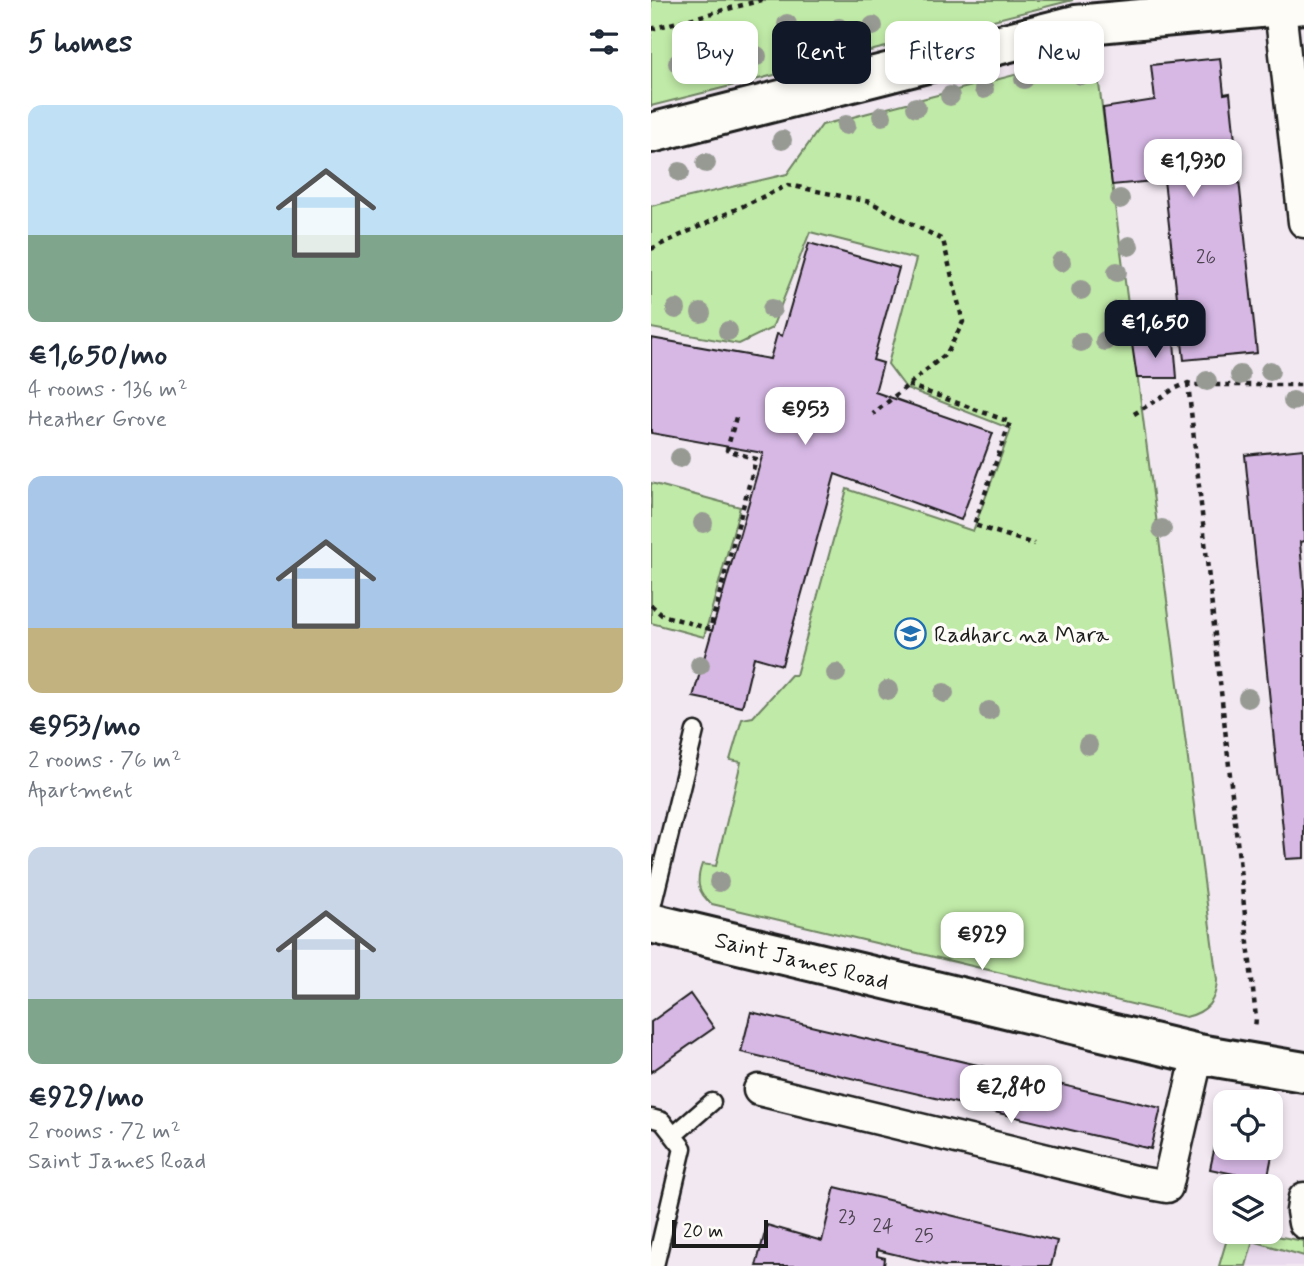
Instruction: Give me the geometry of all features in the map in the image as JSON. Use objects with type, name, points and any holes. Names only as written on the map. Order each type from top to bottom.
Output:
[{"type":"street","points":[[651,133],[1076,25],[1288,3],[1304,222]]},
{"type":"street","name":"Saint James Road","points":[[651,923],[1198,1054],[1304,1072]]},
{"type":"street","points":[[759,1090],[1167,1187],[1198,1054]]},
{"type":"street","points":[[1304,1198],[1304,1223]]},
{"type":"lane","points":[[651,911],[695,731]]},
{"type":"lane","points":[[674,1135],[712,1102]]},
{"type":"lane","points":[[651,1118],[662,1121],[683,1148],[655,1266]]},
{"type":"path","points":[[651,29],[762,0]]},
{"type":"path","points":[[651,249],[788,185],[870,202],[943,240],[963,322],[947,352],[873,414]]},
{"type":"path","points":[[1134,414],[1188,383],[1304,385]]},
{"type":"path","points":[[1188,383],[1256,1018],[1251,1065]]},
{"type":"path","points":[[907,385],[1010,422],[974,526],[1034,544]]},
{"type":"path","points":[[651,605],[662,615],[710,629],[756,459],[727,450],[736,417]]},
{"type":"shaded area","points":[[1283,1237],[1304,1241],[1304,1266],[1219,1266],[1225,1244],[1283,1244]]},
{"type":"green space","points":[[651,0],[1073,0],[989,21],[885,21],[885,47],[871,51],[871,21],[772,21],[772,76],[758,79],[758,21],[672,21],[672,84],[739,84],[651,106]]},
{"type":"green space","name":"Radharc na Mara","points":[[1014,75],[1014,84],[1099,84],[1217,980],[1215,994],[1205,1009],[1186,1017],[712,904],[703,896],[699,886],[702,864],[716,866],[741,762],[730,760],[742,719],[753,717],[791,675],[796,675],[847,489],[973,531],[1011,429],[906,388],[888,364],[916,259],[810,232],[772,328],[739,344],[651,328],[651,206],[787,174],[822,125],[980,84],[1000,84],[1000,79]]},
{"type":"green space","points":[[651,483],[740,507],[704,637],[651,623]]},
{"type":"green space","points":[[1283,1237],[1304,1241],[1304,1256],[1263,1244],[1283,1244]]},
{"type":"green space","points":[[1225,1244],[1252,1244],[1246,1266],[1219,1266]]},
{"type":"building","points":[[1220,58],[1224,94],[1230,93],[1257,353],[1184,360],[1164,180],[1112,185],[1103,108],[1155,100],[1151,65]]},
{"type":"building","points":[[809,243],[899,268],[873,360],[883,363],[875,392],[993,433],[961,520],[835,474],[782,665],[754,657],[742,707],[693,697],[763,453],[651,433],[651,338],[770,359],[777,334],[782,336]]},
{"type":"building","points":[[1174,342],[1177,378],[1137,378],[1132,344]]},
{"type":"building","points":[[1303,449],[1304,541],[1300,542],[1304,591],[1304,858],[1286,859],[1245,455]]},
{"type":"building","points":[[690,994],[714,1028],[651,1072],[651,1022]]},
{"type":"building","points":[[751,1012],[1161,1108],[1151,1149],[741,1052]]},
{"type":"building","points":[[1213,1155],[1213,1160],[1271,1160],[1268,1174],[1234,1174],[1210,1169]]},
{"type":"building","points":[[835,1187],[1057,1241],[1051,1266],[944,1266],[877,1250],[877,1256],[885,1258],[884,1266],[756,1266],[767,1225],[822,1241]]},
{"type":"place","name":"Radharc na Mara","points":[[911,634]]}]
